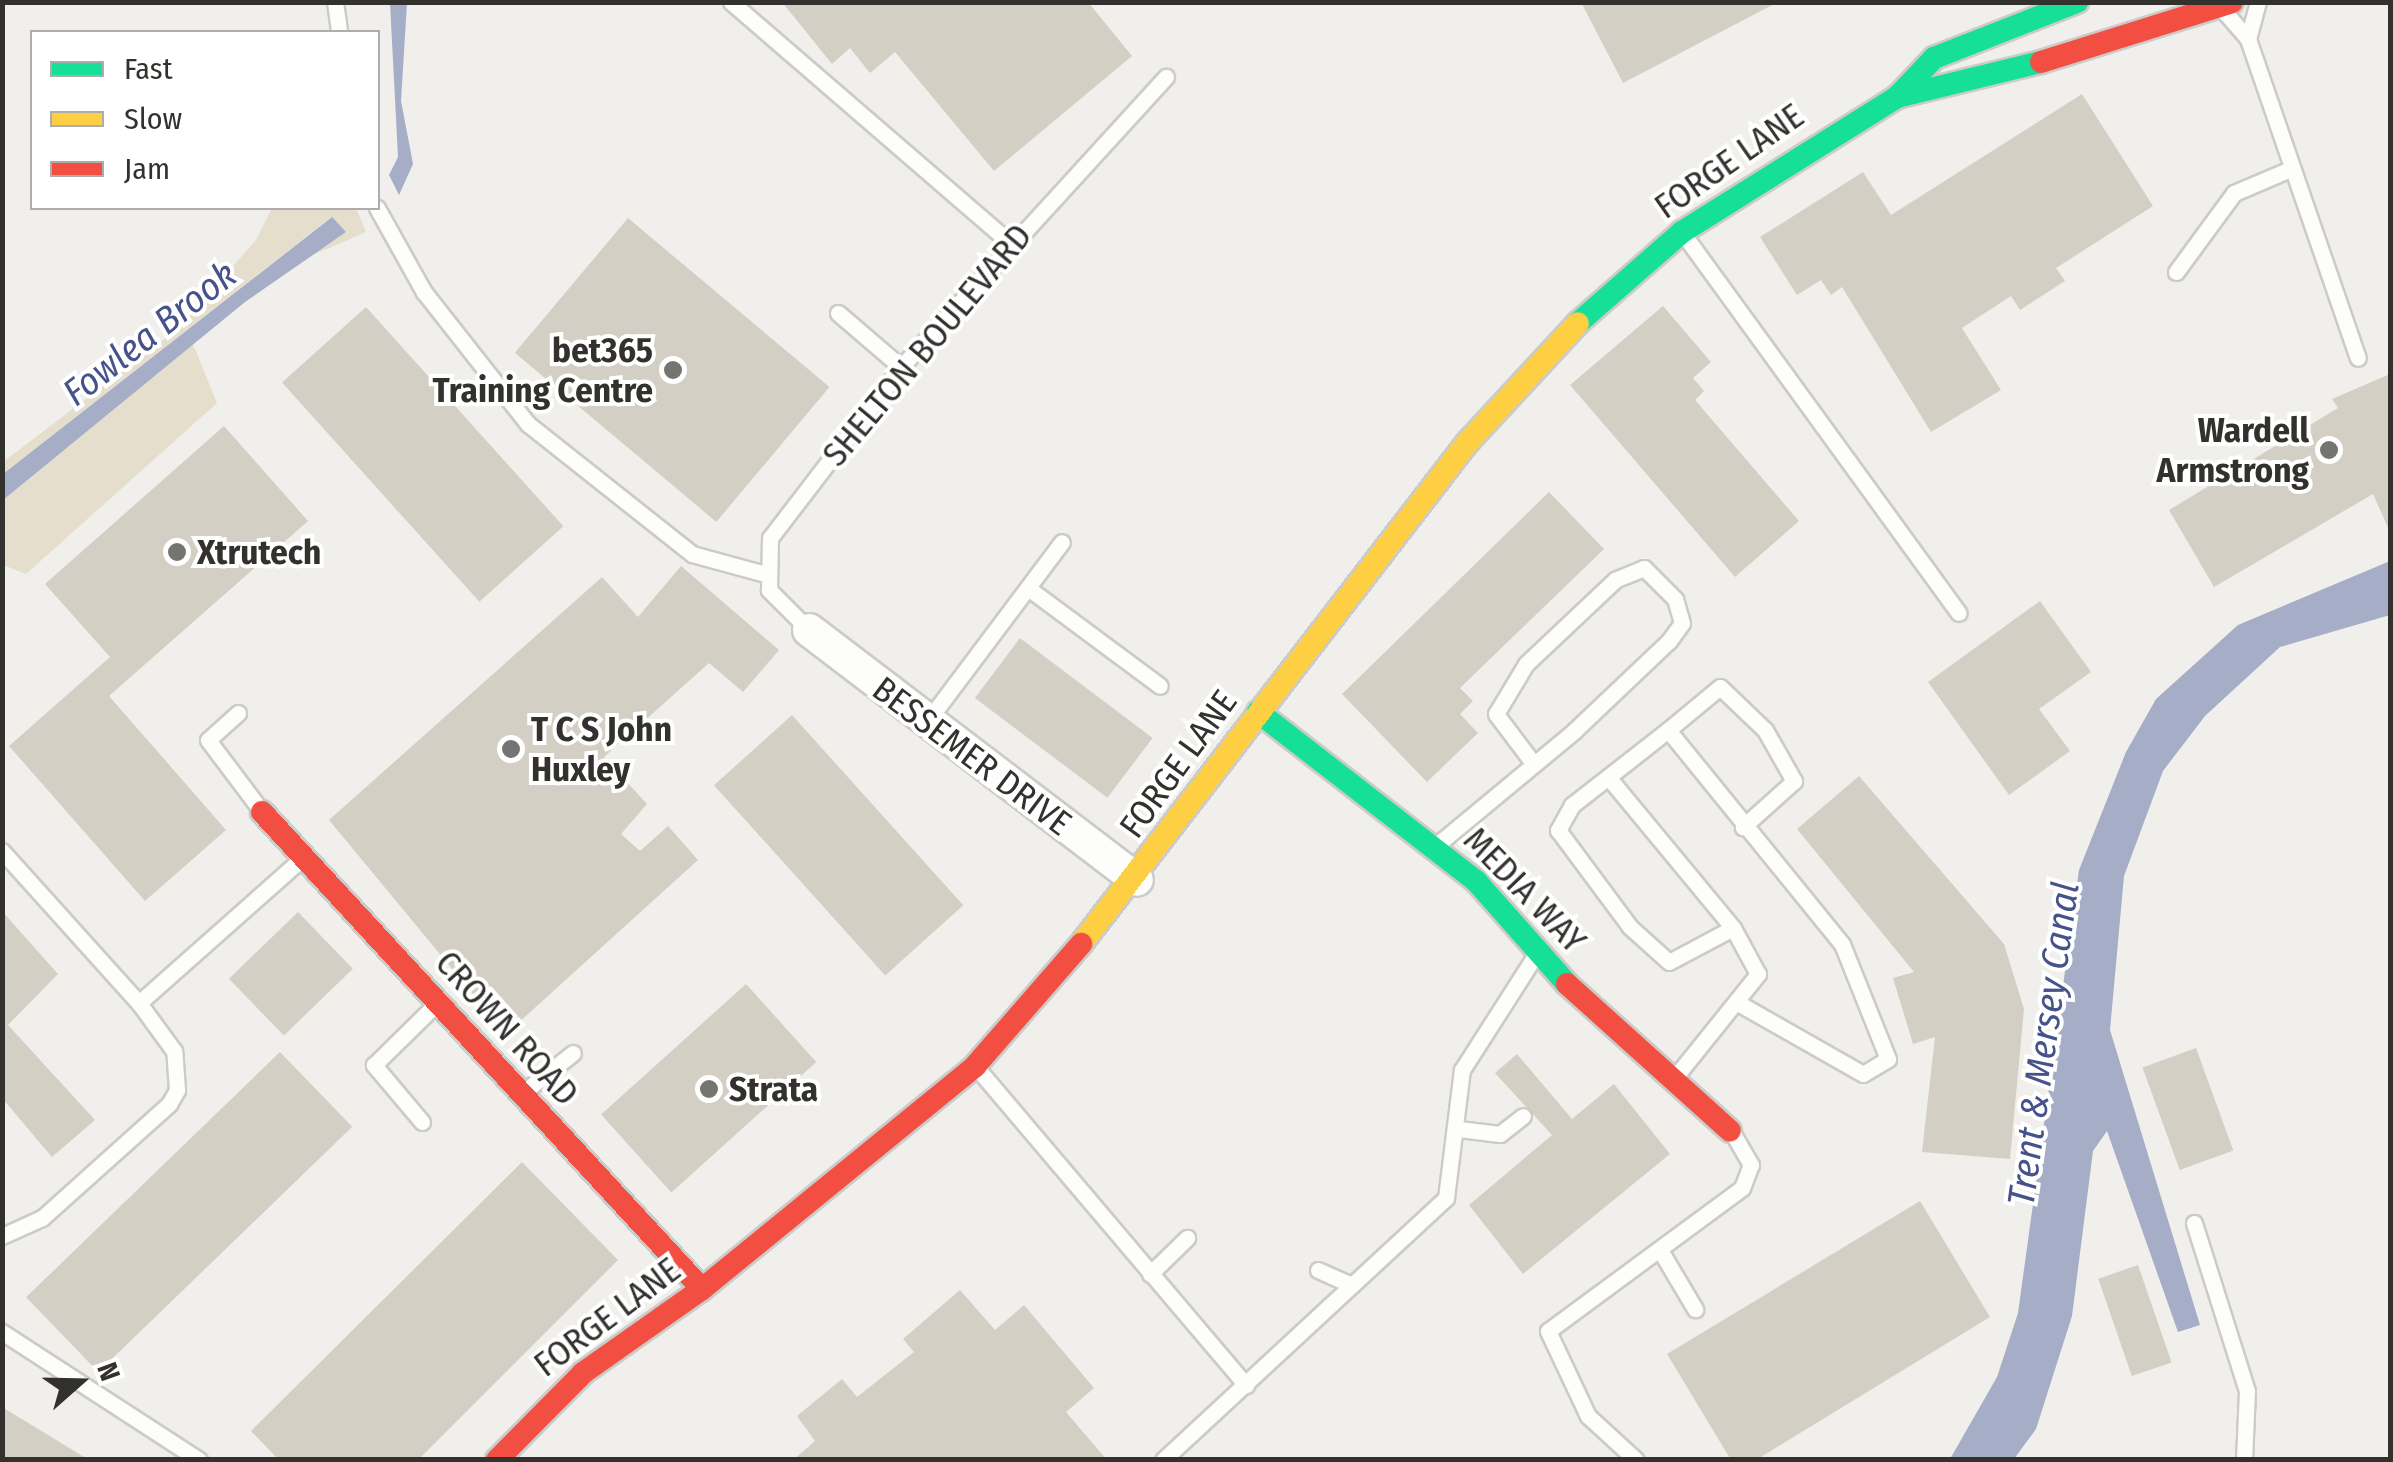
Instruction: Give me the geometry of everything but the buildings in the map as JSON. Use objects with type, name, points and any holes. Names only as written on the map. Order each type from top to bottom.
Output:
[{"type":"street","name":"FORGE LANE","points":[[497,1460],[583,1373],[702,1289],[974,1066],[1137,880],[1258,712],[1467,443],[1582,319],[1682,232],[1897,97],[1934,58],[2077,2]]},
{"type":"street","name":"FORGE LANE","points":[[1897,97],[1950,91],[2224,4]]},
{"type":"street","name":"BESSEMER DRIVE","points":[[809,630],[925,724],[1137,880]]},
{"type":"street","name":"MEDIA WAY","points":[[1258,712],[1436,847],[1538,952],[1730,1131]]},
{"type":"street","name":"CROWN ROAD","points":[[262,812],[702,1289]]},
{"type":"lane","points":[[335,2],[339,30]]},
{"type":"lane","points":[[731,2],[1010,244]]},
{"type":"lane","points":[[2248,39],[2258,2]]},
{"type":"lane","points":[[2224,4],[2248,39],[2288,170],[2358,358]]},
{"type":"lane","name":"SHELTON BOULEVARD","points":[[765,574],[770,538],[901,367],[1166,77]]},
{"type":"lane","points":[[2176,272],[2234,193],[2288,170]]},
{"type":"lane","points":[[378,210],[424,292],[528,424],[692,554],[765,574],[779,607],[809,630]]},
{"type":"lane","points":[[1682,232],[1959,613]]},
{"type":"lane","points":[[838,313],[901,367]]},
{"type":"lane","points":[[925,724],[1062,542]]},
{"type":"lane","points":[[1436,847],[1533,763],[1682,623],[1675,599],[1644,568],[1615,580],[1526,664],[1496,714],[1533,763]]},
{"type":"lane","points":[[1028,588],[1160,686]]},
{"type":"lane","points":[[1733,928],[1669,962],[1630,927],[1558,830],[1572,805],[1720,688],[1765,730],[1794,781],[1743,826]]},
{"type":"lane","points":[[238,714],[208,740],[262,812]]},
{"type":"lane","points":[[1668,730],[1842,944],[1888,1059],[1863,1074],[1740,1004]]},
{"type":"lane","points":[[1608,777],[1733,928],[1758,974],[1740,1004],[1673,1080]]},
{"type":"lane","points":[[2,851],[139,1003],[174,1051],[177,1090],[146,1131],[42,1218],[2,1236]]},
{"type":"lane","points":[[139,1003],[304,857]]},
{"type":"lane","points":[[1163,1460],[1446,1198],[1474,1040],[1538,952]]},
{"type":"lane","points":[[422,1122],[374,1065],[437,1003]]},
{"type":"lane","points":[[520,1096],[572,1053]]},
{"type":"lane","points":[[974,1066],[1246,1386]]},
{"type":"lane","points":[[1459,1129],[1500,1134],[1524,1116]]},
{"type":"lane","points":[[1636,1460],[1588,1416],[1548,1331],[1742,1188],[1751,1164],[1730,1131]]},
{"type":"lane","points":[[2194,1223],[2246,1391],[2244,1460]]},
{"type":"lane","points":[[1150,1274],[1187,1238]]},
{"type":"lane","points":[[1660,1250],[1695,1310]]},
{"type":"lane","points":[[1318,1270],[1352,1286]]},
{"type":"lane","points":[[2,1332],[199,1460]]},
{"type":"shaded area","points":[[271,210],[357,210],[366,232],[311,256],[346,232],[331,217],[3,474],[3,462],[179,328],[256,240]]},
{"type":"shaded area","points":[[193,344],[217,403],[26,574],[3,565],[2,500]]},
{"type":"water","points":[[390,3],[407,3],[401,101],[413,164],[399,195],[389,175],[398,157]]},
{"type":"water","points":[[332,217],[346,232],[245,302],[3,500],[3,474]]},
{"type":"water","points":[[2390,561],[2390,615],[2280,647],[2205,716],[2163,771],[2124,876],[2110,1030],[2200,1325],[2178,1332],[2107,1131],[2093,1151],[2072,1316],[2036,1429],[2014,1459],[1950,1459],[1997,1377],[2018,1313],[2079,870],[2126,752],[2156,699],[2238,625]]},
{"type":"traffic: fast","points":[[1897,97],[1934,58],[2077,2]]},
{"type":"traffic: fast","points":[[1578,323],[1682,232],[1897,97],[2041,62]]},
{"type":"traffic: fast","points":[[1258,712],[1476,881],[1567,984]]},
{"type":"traffic: slow","points":[[1081,944],[1467,443],[1578,323]]},
{"type":"traffic: jam","points":[[2041,62],[2232,2]]},
{"type":"traffic: jam","points":[[262,812],[702,1289]]},
{"type":"traffic: jam","points":[[497,1460],[583,1373],[702,1289],[975,1066],[1081,944]]},
{"type":"traffic: jam","points":[[1567,984],[1730,1131]]},
{"type":"place","name":"bet365 Training Centre","points":[[673,370]]},
{"type":"place","name":"Wardell Armstrong","points":[[2329,450]]},
{"type":"place","name":"Xtrutech","points":[[177,552]]},
{"type":"place","name":"T C S John Huxley","points":[[511,749]]},
{"type":"place","name":"Strata","points":[[709,1089]]},
{"type":"water label","name":"Fowlea Brook","points":[[150,334]]},
{"type":"water label","name":"Trent & Mersey Canal","points":[[2044,1044]]}]
